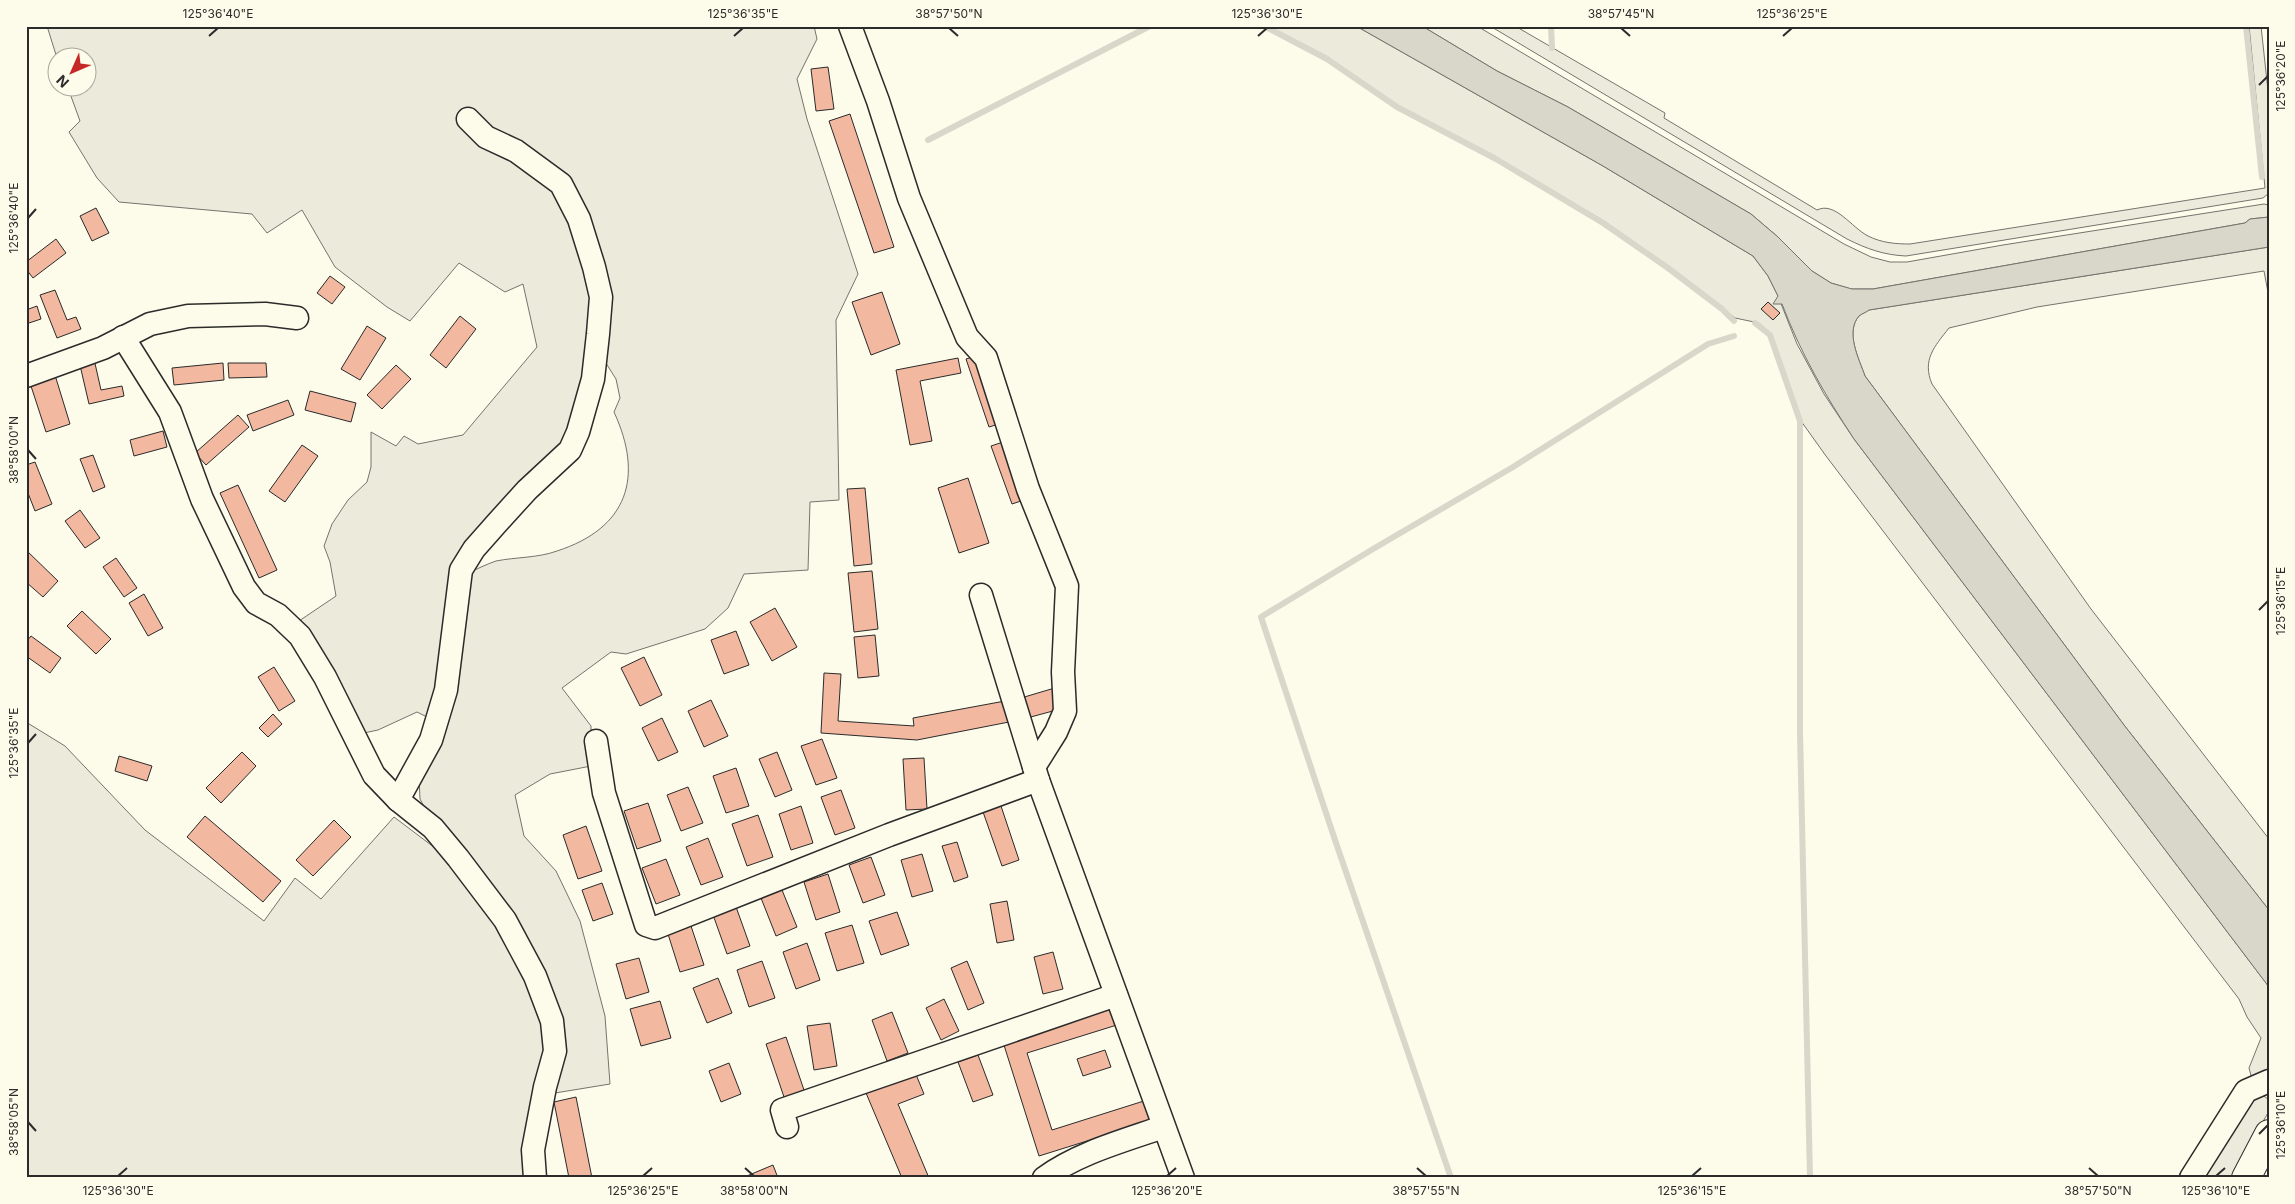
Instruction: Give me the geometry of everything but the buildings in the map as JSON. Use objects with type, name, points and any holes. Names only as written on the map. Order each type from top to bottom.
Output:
[{"type":"main road","points":[[2246,1178],[2269,1134]]},
{"type":"street","points":[[596,741],[604,792],[646,925],[655,928],[890,836],[1036,773],[1065,710],[1063,672],[1067,586],[1028,489],[986,358],[968,337],[909,198],[878,101],[850,26]]},
{"type":"street","points":[[398,800],[431,740],[446,690],[462,570],[474,549],[497,523],[527,490],[570,450],[578,432],[593,380],[598,334],[601,297],[594,267],[579,219],[561,184],[516,151],[486,137],[468,119]]},
{"type":"street","points":[[26,376],[103,348],[150,324],[188,316],[265,314],[297,318]]},
{"type":"street","points":[[123,338],[170,412],[202,499],[244,587],[256,603],[278,615],[300,636],[325,677],[374,775],[398,800],[433,828],[458,858],[505,920],[535,976],[552,1021],[555,1051],[545,1087],[533,1150],[535,1178]]},
{"type":"street","points":[[981,595],[1036,773],[1183,1178]]},
{"type":"street","points":[[787,1127],[782,1110],[1116,995]]},
{"type":"street","points":[[2191,1178],[2246,1091],[2269,1081]]},
{"type":"street","points":[[1044,1178],[1054,1170],[1100,1149],[1163,1127]]},
{"type":"shaded area","points":[[47,26],[814,26],[817,39],[797,79],[807,119],[858,274],[836,320],[839,500],[810,502],[808,570],[744,574],[728,608],[705,629],[626,654],[611,652],[562,688],[591,726],[591,766],[550,774],[515,795],[524,836],[556,871],[580,921],[605,1016],[610,1084],[555,1093],[563,1062],[563,1030],[546,982],[521,933],[499,900],[432,822],[420,799],[419,777],[437,742],[452,691],[468,573],[496,561],[550,553],[581,541],[600,529],[614,514],[623,497],[628,478],[628,458],[623,436],[614,412],[620,398],[616,379],[602,357],[607,297],[585,216],[566,180],[551,167],[519,146],[489,132],[473,115],[466,121],[484,139],[514,154],[545,174],[558,186],[576,220],[598,298],[590,379],[576,431],[567,448],[525,487],[494,521],[471,548],[459,569],[443,689],[433,720],[417,712],[378,730],[359,734],[324,662],[296,623],[336,596],[330,562],[324,546],[332,524],[348,500],[367,482],[371,467],[371,432],[396,446],[404,436],[418,444],[463,435],[537,347],[523,284],[505,292],[459,263],[410,321],[387,307],[335,267],[302,210],[267,233],[252,214],[119,202],[97,178],[69,132],[80,121],[72,98],[98,98],[98,48],[54,48]]},
{"type":"shaded area","points":[[1268,26],[1356,26],[1603,166],[1753,256],[1768,276],[1797,344],[1824,394],[1854,439],[2269,987],[2269,1073],[2252,1079],[2249,1068],[2261,1038],[2247,1017],[2239,999],[1801,421],[1771,334],[1759,323],[1735,318],[1669,267],[1604,221],[1497,158],[1397,106],[1328,57]]},
{"type":"shaded area","points":[[1356,26],[1422,26],[1497,71],[1568,107],[1751,214],[1778,237],[1812,271],[1831,283],[1852,289],[1873,289],[2245,223],[2250,219],[2269,217],[2269,247],[1869,310],[1859,316],[1855,322],[1853,338],[1865,376],[2124,725],[2269,910],[2269,987],[1854,439],[1814,374],[1782,304],[1773,304],[1778,296],[1768,276],[1753,256],[1603,166]]},
{"type":"shaded area","points":[[1422,26],[1477,26],[1844,244],[1871,257],[1890,262],[1907,262],[2264,204],[2269,205],[2269,217],[2250,219],[2245,223],[1873,289],[1851,289],[1831,283],[1812,271],[1778,237],[1751,214],[1568,107],[1497,71]]},
{"type":"shaded area","points":[[1490,26],[1515,26],[1665,113],[1664,118],[1817,210],[1824,208],[1837,212],[1862,232],[1878,240],[1889,243],[1910,244],[2265,188],[2249,26],[2261,26],[2269,100],[2269,193],[2263,198],[1906,256],[1883,253],[1847,239]]},
{"type":"shaded area","points":[[2269,247],[2269,298],[2264,271],[2037,307],[1949,328],[1934,348],[1928,368],[1932,384],[2091,609],[2269,839],[2269,910],[2124,725],[1865,376],[1857,354],[1853,330],[1859,316],[1869,310]]},
{"type":"shaded area","points":[[26,722],[65,746],[145,830],[264,921],[295,878],[321,899],[394,817],[451,860],[478,895],[524,977],[543,1021],[548,1050],[527,1178],[26,1178]]},
{"type":"shaded area","points":[[2257,1096],[2264,1096],[2269,1100],[2269,1111],[2231,1178],[2205,1178],[2253,1099]]},
{"type":"waterway","points":[[928,140],[1150,26]]},
{"type":"waterway","points":[[1264,26],[1327,59],[1397,107],[1496,159],[1603,223],[1668,268],[1722,309],[1734,321]]},
{"type":"waterway","points":[[1551,26],[1552,48]]},
{"type":"waterway","points":[[2246,26],[2262,177]]},
{"type":"waterway","points":[[1755,323],[1770,335],[1800,421],[1800,732],[1810,1178]]},
{"type":"waterway","points":[[1451,1178],[1261,617],[1513,467],[1708,344],[1734,336]]}]
